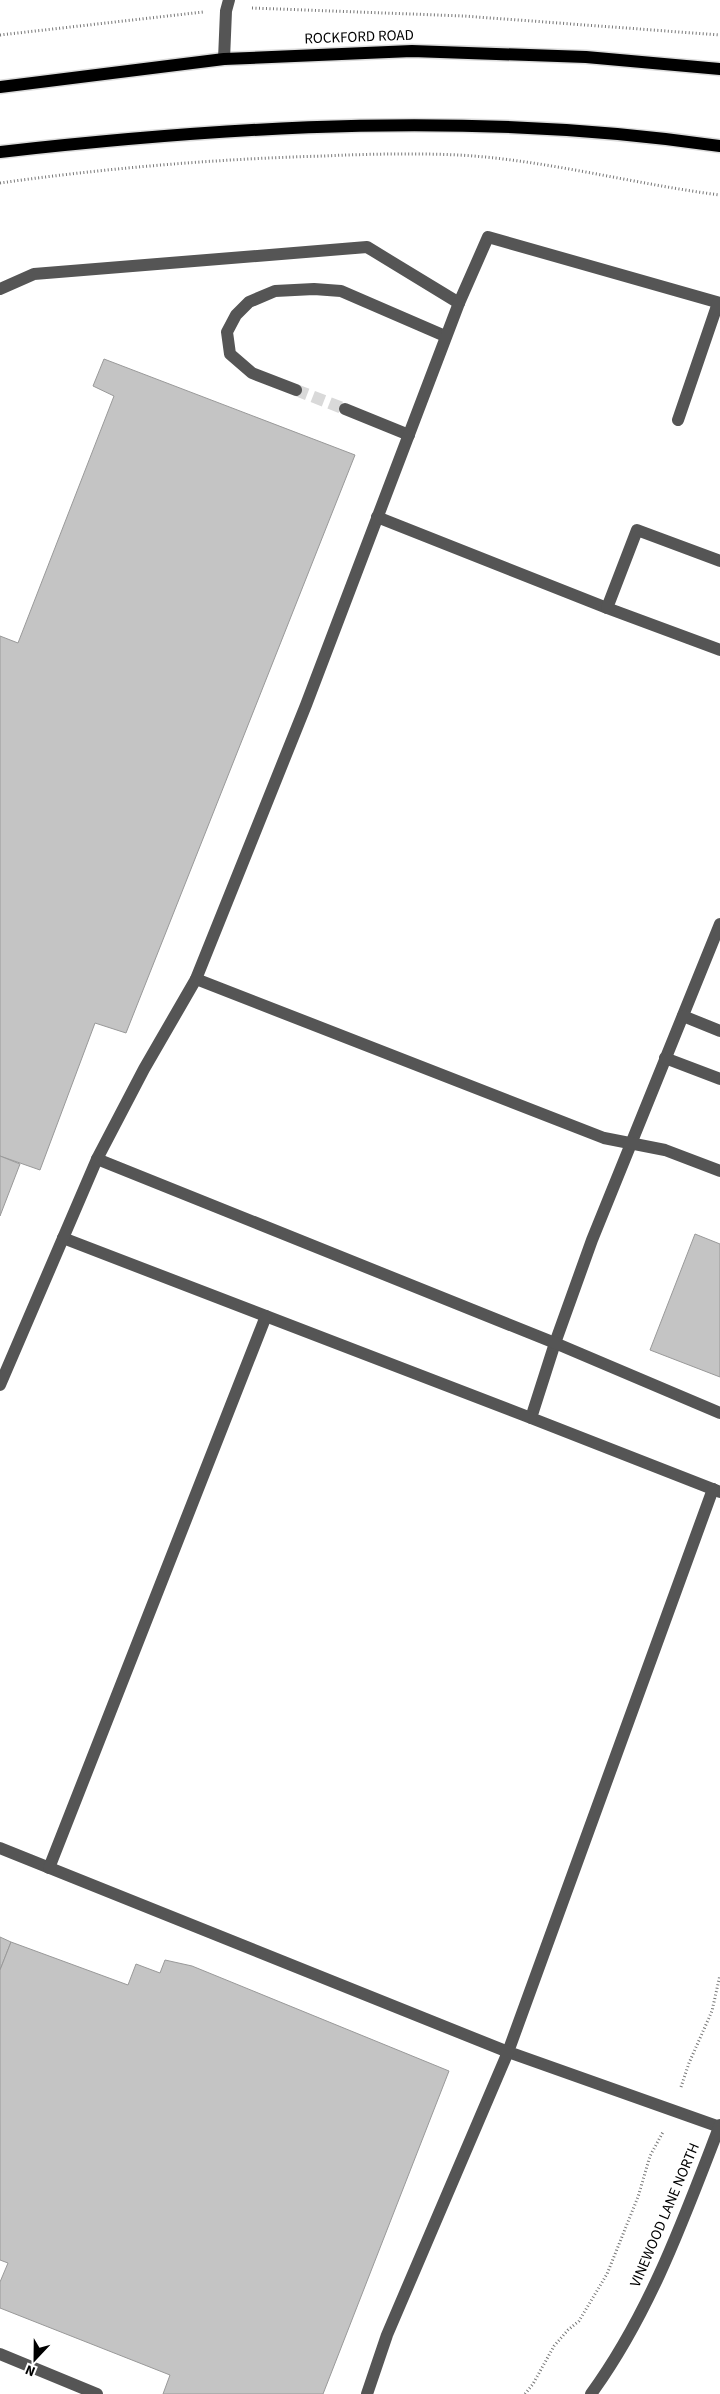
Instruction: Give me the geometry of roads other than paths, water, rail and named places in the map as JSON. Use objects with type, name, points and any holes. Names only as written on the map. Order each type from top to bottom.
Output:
[{"type":"main road","name":"ROCKFORD ROAD","points":[[0,88],[224,59],[412,51],[586,57],[720,69]]},
{"type":"main road","points":[[0,77],[20,85]]},
{"type":"main road","points":[[0,152],[141,136],[254,128],[349,126],[526,127],[680,140],[720,146]]},
{"type":"street","points":[[224,59],[228,5]]},
{"type":"street","points":[[0,1385],[97,1159],[144,1069],[196,979],[268,802],[409,435],[444,336],[488,237],[719,303],[678,420]]},
{"type":"street","points":[[0,289],[34,274],[367,247],[459,303]]},
{"type":"street","points":[[296,390],[252,373],[230,354],[227,332],[236,315],[249,302],[275,291],[314,289],[341,291],[444,336]]},
{"type":"street","points":[[345,409],[409,435]]},
{"type":"street","points":[[377,517],[607,608],[720,650]]},
{"type":"street","points":[[607,608],[637,530],[720,561]]},
{"type":"street","points":[[531,1418],[555,1343],[592,1240],[720,924]]},
{"type":"street","points":[[196,979],[604,1138],[665,1150],[720,1171]]},
{"type":"street","points":[[683,1016],[720,1031]]},
{"type":"street","points":[[665,1058],[720,1079]]},
{"type":"street","points":[[97,1159],[555,1343],[720,1413]]},
{"type":"street","points":[[63,1238],[717,1491],[508,2052],[387,2335],[367,2394]]},
{"type":"street","points":[[49,1868],[266,1316]]},
{"type":"street","points":[[0,1848],[508,2052],[720,2126]]},
{"type":"street","name":"VINEWOOD LANE NORTH","points":[[591,2394],[632,2330],[667,2260],[720,2126]]},
{"type":"street","points":[[0,2354],[97,2394]]},
{"type":"tunnel","points":[[296,390],[345,409]]}]
